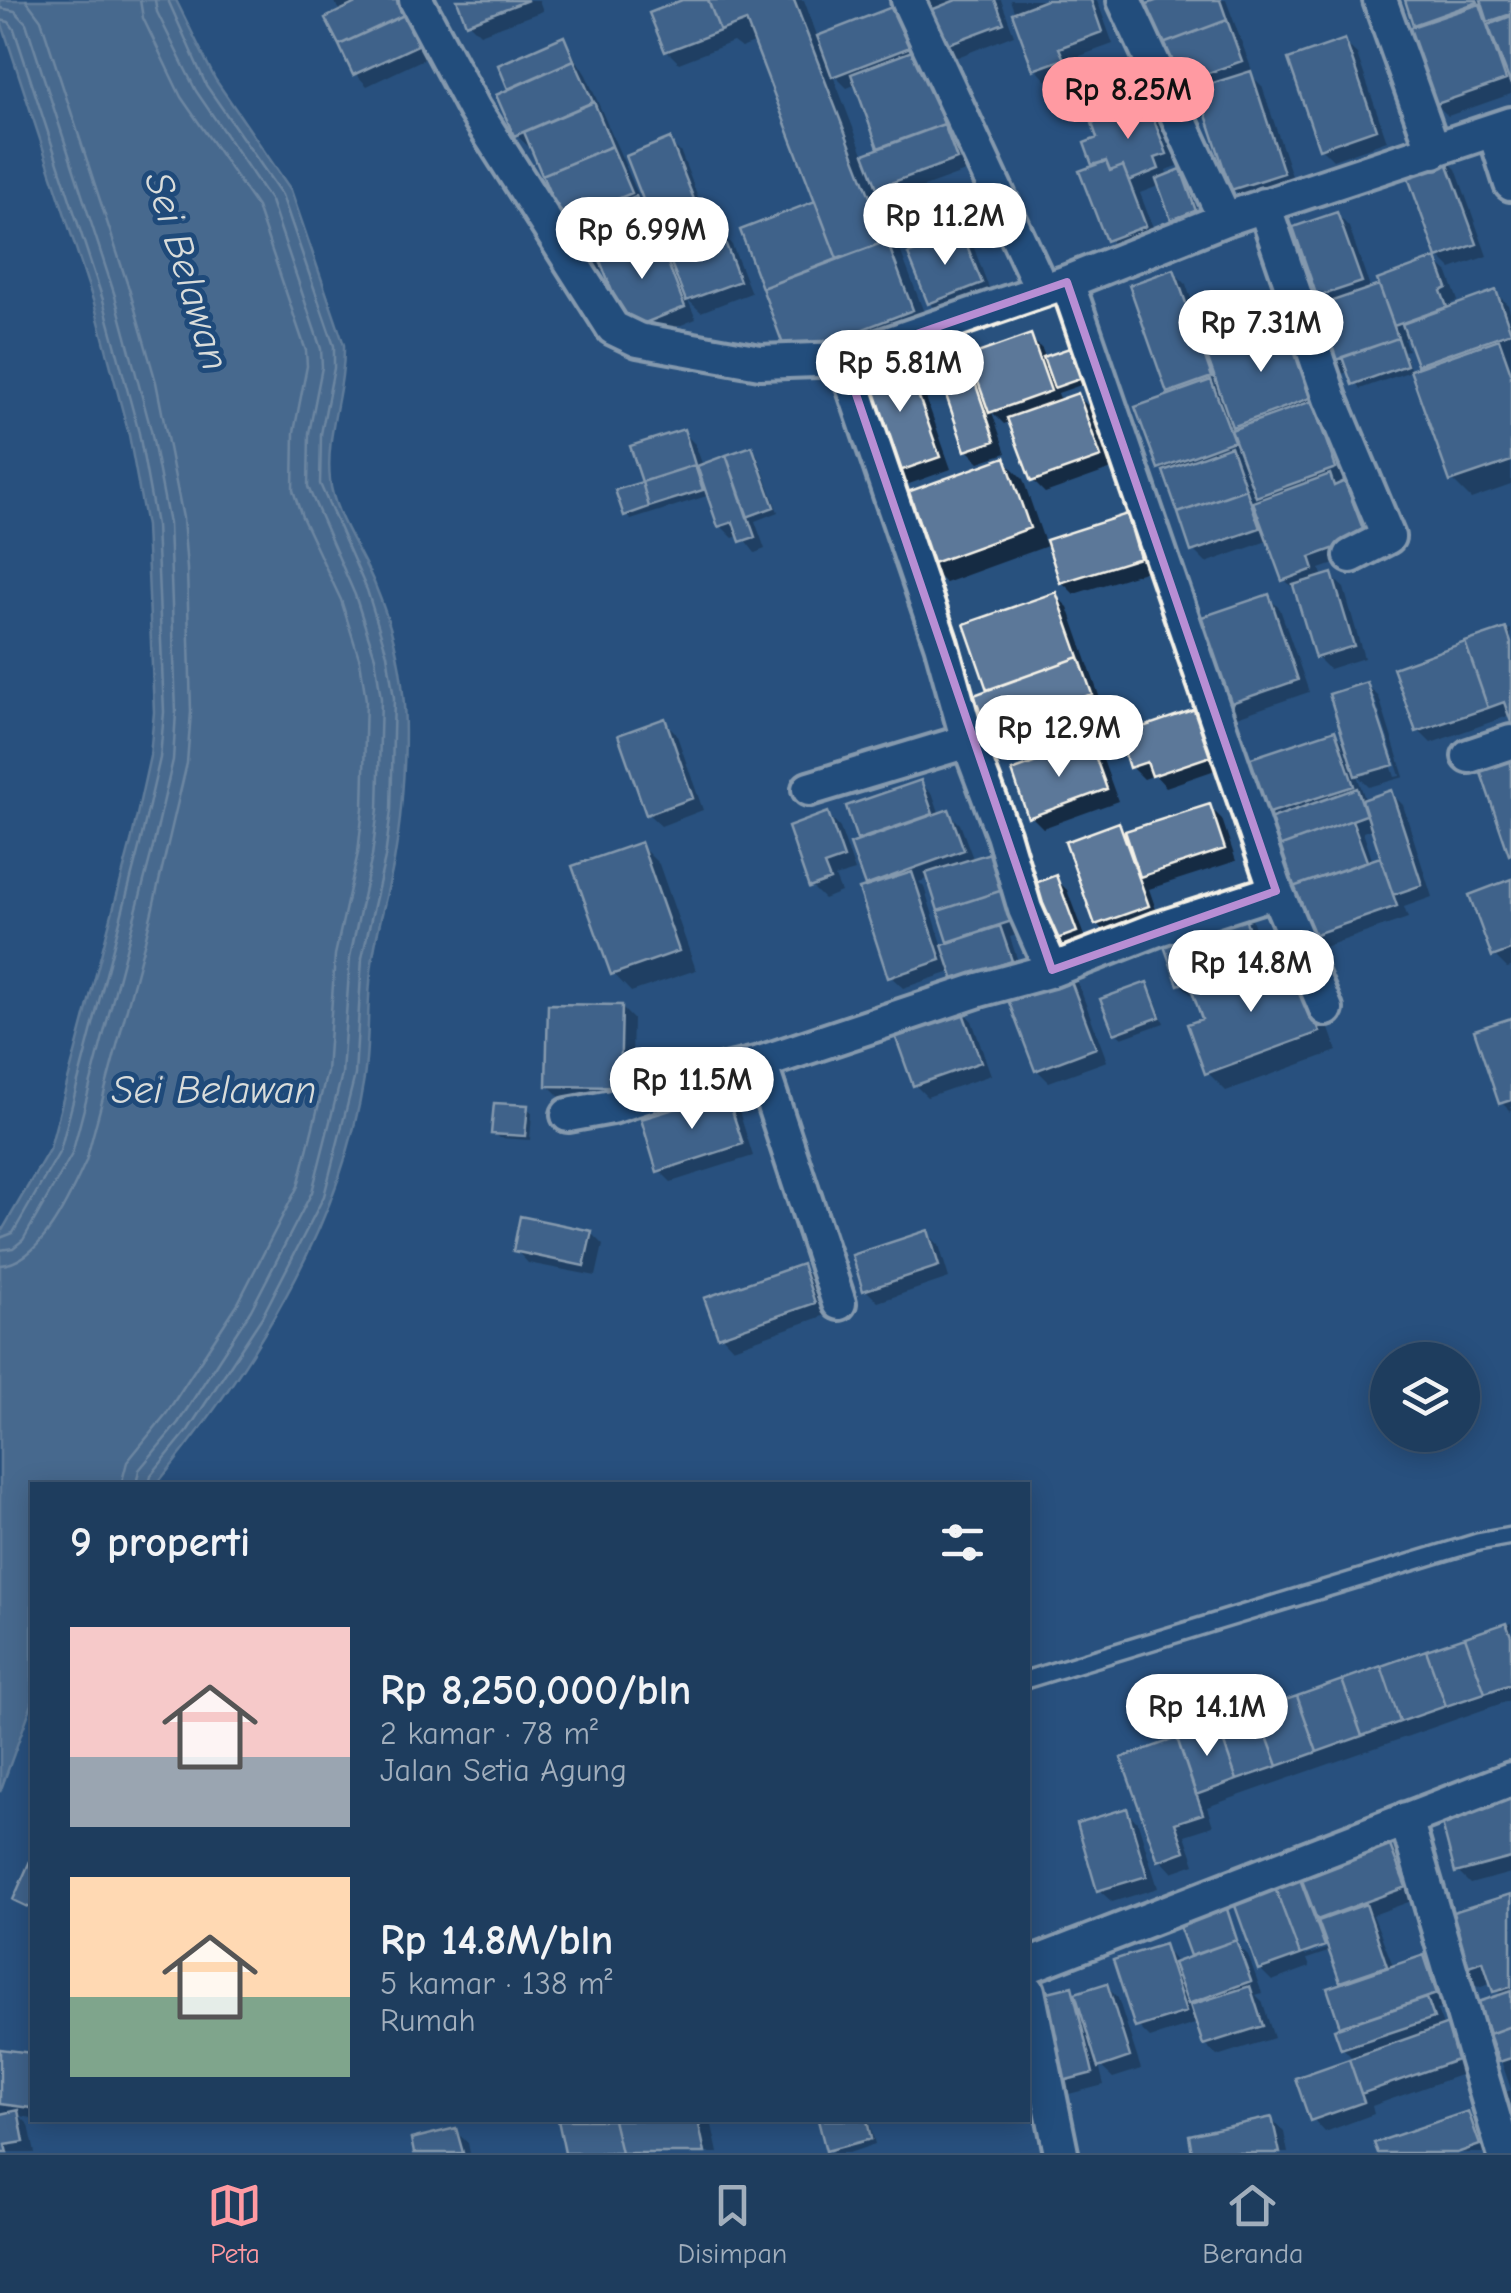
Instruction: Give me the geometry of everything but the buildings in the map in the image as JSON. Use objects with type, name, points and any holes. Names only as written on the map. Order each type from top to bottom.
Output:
[{"type":"street","points":[[416,0],[474,109],[613,328],[638,340],[760,362],[844,359],[1054,286],[1226,218],[1503,127],[1511,184]]},
{"type":"street","points":[[908,0],[1054,286],[1276,891],[1326,1010]]},
{"type":"street","points":[[1124,0],[1226,218]]},
{"type":"street","points":[[1380,0],[1434,150]]},
{"type":"street","points":[[1264,205],[1330,398],[1388,538],[1351,556]]},
{"type":"street","points":[[844,359],[1025,909],[1052,970]]},
{"type":"street","points":[[808,789],[968,741]]},
{"type":"street","points":[[1469,756],[1511,742]]},
{"type":"street","points":[[568,1115],[612,1107],[709,1075],[760,1064],[979,990],[1052,970],[1155,930],[1276,891]]},
{"type":"street","points":[[760,1064],[839,1304]]},
{"type":"street","points":[[1030,1965],[1511,1779]]},
{"type":"street","points":[[1406,1819],[1504,2153]]},
{"type":"street","points":[[1030,2001],[1061,2153]]},
{"type":"lane","points":[[1030,1678],[1511,1536]]},
{"type":"highlighted area","points":[[1067,282],[1276,891],[1052,970],[844,359]]},
{"type":"water","name":"Sei Belawan","points":[[0,0],[176,0],[215,79],[291,190],[344,345],[330,446],[332,493],[375,585],[389,625],[402,680],[405,733],[397,843],[371,972],[364,1078],[335,1188],[287,1295],[257,1345],[158,1482],[30,1482],[30,1710],[0,1792],[0,1234],[50,1148],[131,842],[150,756],[154,712],[146,526],[129,435],[94,303],[0,18]]}]
